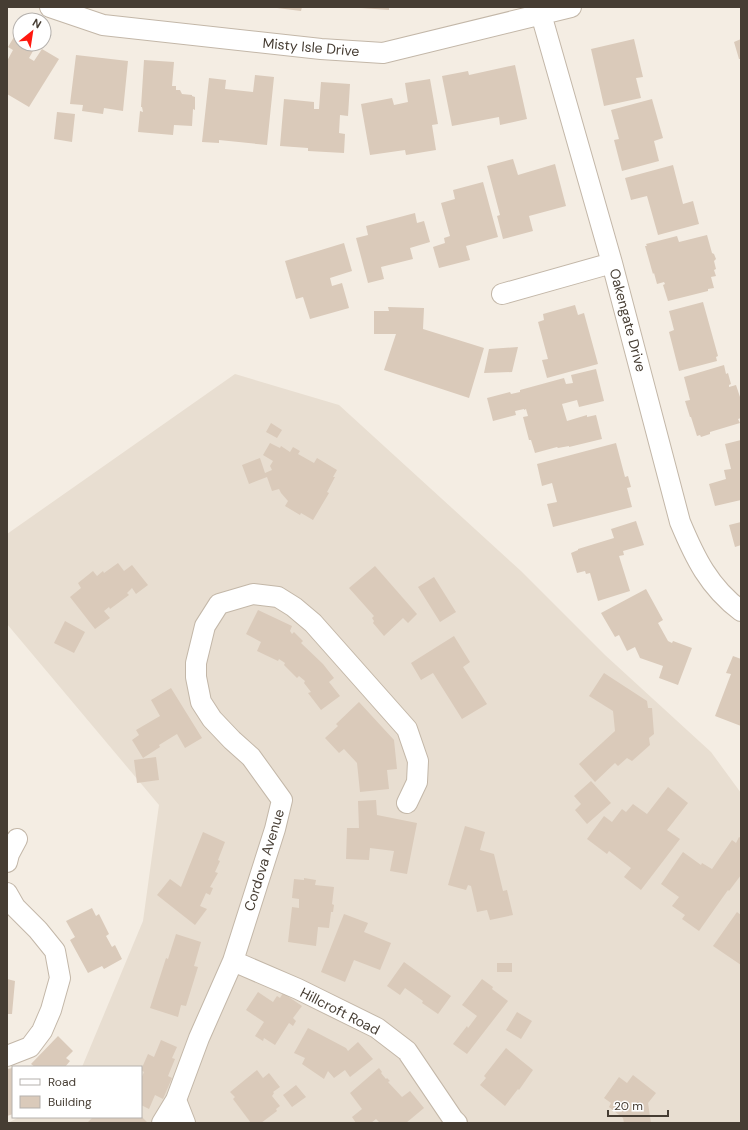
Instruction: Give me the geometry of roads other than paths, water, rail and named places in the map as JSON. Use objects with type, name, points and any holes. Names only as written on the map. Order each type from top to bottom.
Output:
[{"type":"street","name":"Misty Isle Drive","points":[[50,7],[103,25],[383,53],[571,7]]},
{"type":"street","name":"Oakengate Drive","points":[[541,14],[612,263],[680,522],[698,562],[728,602],[741,611]]},
{"type":"street","points":[[502,294],[612,263]]},
{"type":"street","name":"Cordova Avenue","points":[[162,1123],[176,1100],[199,1038],[233,960],[275,829],[282,800],[251,757],[212,719],[201,702],[196,677],[196,662],[205,626],[219,604],[253,594],[278,597],[294,606],[313,623],[407,729],[418,761],[417,782],[407,803]]},
{"type":"street","points":[[7,862],[9,854],[17,839]]},
{"type":"street","points":[[7,893],[15,907],[55,950],[60,978],[51,1010],[42,1030],[30,1047],[7,1056]]},
{"type":"street","name":"Hillcroft Road","points":[[233,960],[298,989],[377,1028],[407,1052],[457,1123]]},
{"type":"street","points":[[176,1100],[185,1123]]}]
